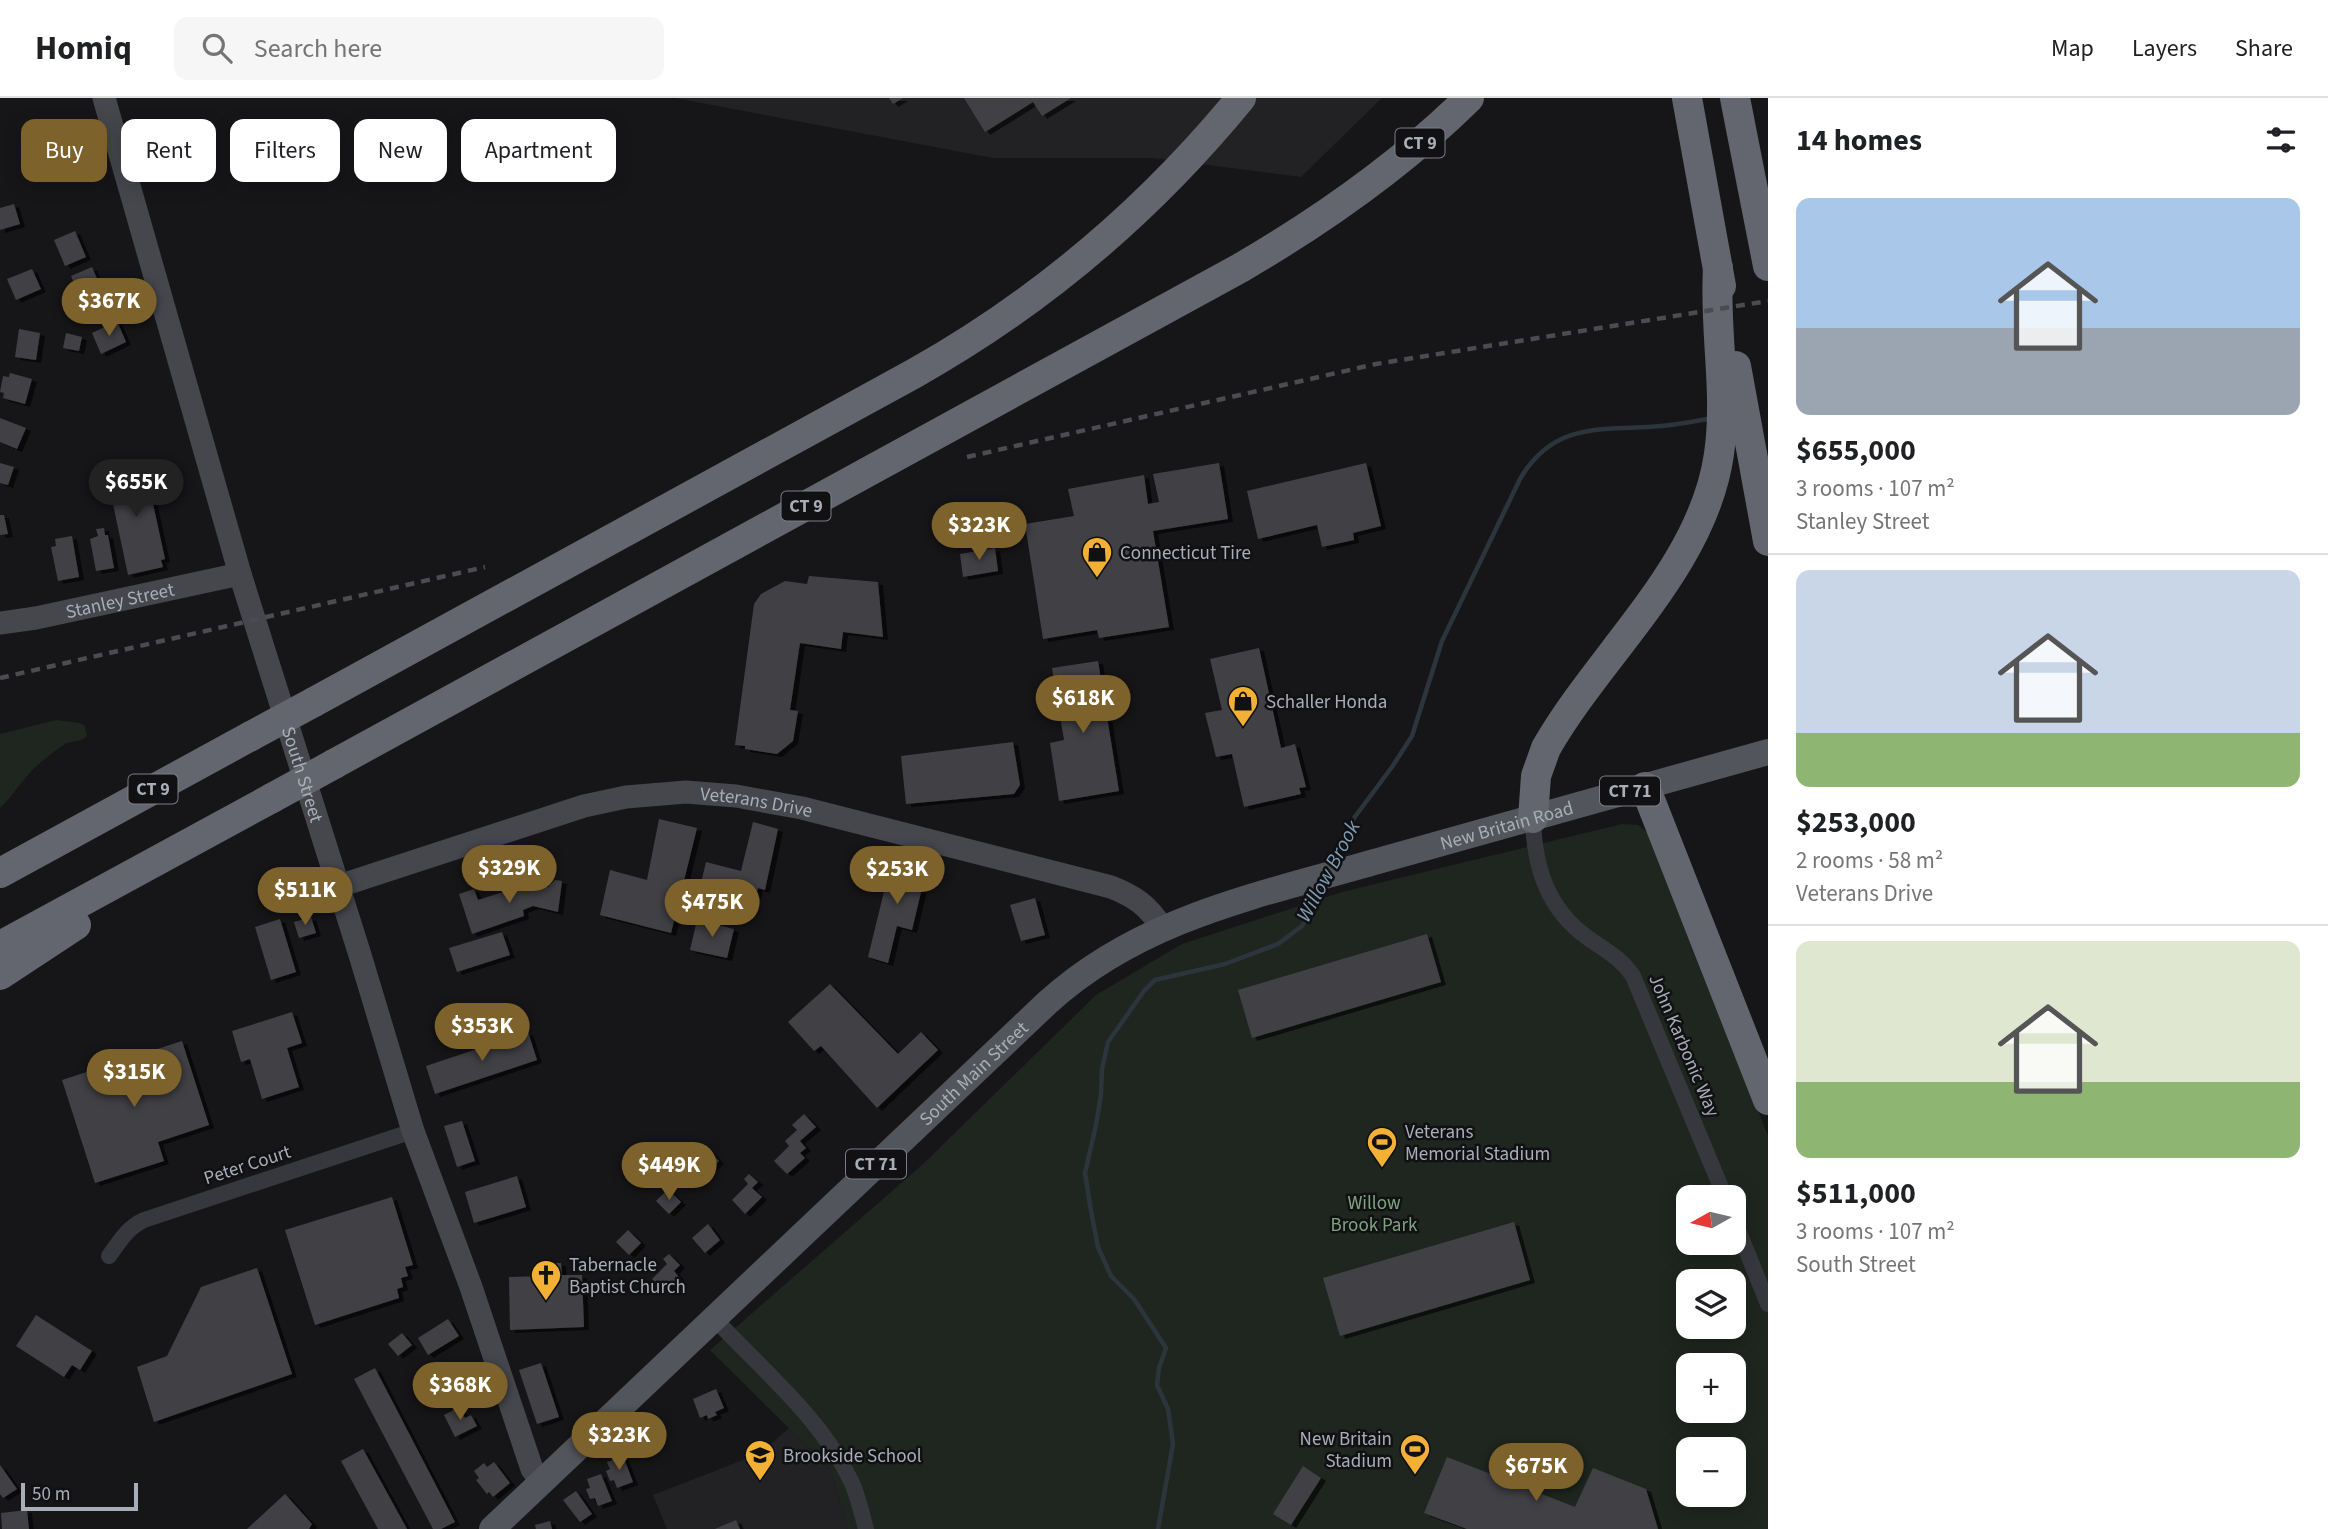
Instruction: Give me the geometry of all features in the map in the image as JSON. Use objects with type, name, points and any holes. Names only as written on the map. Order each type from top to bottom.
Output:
[{"type":"highway","name":"CT 9","points":[[0,873],[938,360],[1030,299],[1135,214],[1187,161],[1241,98]]},
{"type":"highway","name":"CT 9","points":[[0,946],[1277,247],[1367,185],[1426,138],[1469,98]]},
{"type":"highway","points":[[1687,98],[1768,541]]},
{"type":"highway","points":[[1735,98],[1768,266]]},
{"type":"highway","points":[[1533,818],[1536,776],[1546,748],[1676,565],[1696,531],[1709,499],[1717,466],[1722,421],[1718,268]]},
{"type":"highway","points":[[1644,787],[1768,1100]]},
{"type":"highway","points":[[0,975],[128,891],[174,851]]},
{"type":"main road","name":"South Street","points":[[104,98],[240,574],[339,886],[412,1131],[465,1270],[532,1469],[542,1482]]},
{"type":"main road","name":"Stanley Street","points":[[0,623],[240,574]]},
{"type":"main road","name":"New Britain Road","points":[[1356,868],[1768,752]]},
{"type":"main road","name":"Veterans Drive","points":[[339,886],[607,800],[658,793],[712,793],[802,808],[1111,887],[1141,901],[1153,913],[1162,928]]},
{"type":"main road","name":"South Main Street","points":[[492,1529],[1055,996],[1119,949],[1162,928],[1356,868]]},
{"type":"street","name":"John Karbonic Way","points":[[1533,818],[1537,856],[1550,897],[1571,924],[1616,957],[1633,976],[1720,1185]]},
{"type":"street","name":"Peter Court","points":[[109,1256],[124,1235],[144,1220],[412,1131]]},
{"type":"street","points":[[1746,1250],[1768,1304]]},
{"type":"street","points":[[714,1318],[816,1426],[852,1482],[866,1529]]},
{"type":"shaded area","points":[[675,98],[1382,98],[1301,177],[1154,158],[993,158]]},
{"type":"shaded area","name":"Brookside School","points":[[789,1428],[831,1470],[848,1529],[667,1529],[653,1495],[761,1453]]},
{"type":"green space","points":[[56,720],[80,723],[85,726],[87,736],[67,743],[40,763],[0,808],[0,734]]},
{"type":"green space","name":"Willow Brook Park","points":[[1622,824],[1638,825],[1649,834],[1768,1136],[1768,1529],[848,1529],[831,1470],[710,1350],[923,1164],[1096,995],[1182,944],[1342,892]]},
{"type":"building","points":[[889,98],[903,98],[893,104]]},
{"type":"building","points":[[964,98],[1071,98],[1042,116],[1033,102],[985,132]]},
{"type":"building","points":[[14,204],[20,224],[0,230],[0,208]]},
{"type":"building","points":[[75,231],[86,257],[65,266],[54,240]]},
{"type":"building","points":[[92,267],[103,293],[82,301],[71,276]]},
{"type":"building","points":[[32,269],[41,289],[16,300],[7,279]]},
{"type":"building","points":[[117,321],[126,342],[101,354],[92,333]]},
{"type":"building","points":[[19,329],[40,333],[36,360],[15,357]]},
{"type":"building","points":[[66,333],[82,337],[79,351],[63,348]]},
{"type":"building","points":[[10,373],[32,379],[25,404],[3,398],[4,393],[0,392],[3,376],[9,377]]},
{"type":"building","points":[[0,418],[26,428],[17,449],[0,442]]},
{"type":"building","points":[[0,463],[14,467],[8,485],[0,483]]},
{"type":"building","name":"Connecticut Tire","points":[[1219,463],[1228,519],[1153,531],[1169,627],[1099,638],[1097,630],[1043,639],[1025,524],[1074,516],[1068,489],[1144,475],[1148,504],[1159,502],[1153,474]]},
{"type":"building","points":[[1366,463],[1381,526],[1353,533],[1354,540],[1322,547],[1317,525],[1258,539],[1247,491]]},
{"type":"building","points":[[142,464],[165,559],[161,560],[163,567],[128,575],[106,471]]},
{"type":"building","points":[[0,515],[4,515],[8,534],[0,535]]},
{"type":"building","points":[[104,528],[105,535],[108,535],[114,568],[96,571],[90,539],[98,536],[96,529]]},
{"type":"building","points":[[72,536],[79,577],[58,581],[51,547],[56,546],[55,539]]},
{"type":"building","points":[[995,548],[998,571],[963,577],[960,554]]},
{"type":"building","points":[[809,576],[878,582],[883,637],[843,632],[841,649],[800,643],[790,710],[798,711],[793,741],[777,754],[735,745],[754,604],[761,594],[785,581],[807,584]]},
{"type":"building","name":"Schaller Honda","points":[[1259,648],[1281,748],[1295,744],[1306,787],[1299,788],[1301,794],[1244,807],[1232,754],[1216,757],[1205,713],[1222,710],[1210,659]]},
{"type":"building","points":[[1098,661],[1119,791],[1059,801],[1050,743],[1064,740],[1052,668]]},
{"type":"building","points":[[1013,742],[1020,785],[1014,794],[906,804],[901,756]]},
{"type":"building","points":[[659,819],[697,828],[671,933],[600,915],[610,870],[647,880]]},
{"type":"building","points":[[753,822],[778,829],[765,890],[758,888],[756,896],[701,883],[706,862],[741,871]]},
{"type":"building","points":[[892,859],[927,867],[912,930],[897,926],[888,963],[868,957]]},
{"type":"building","points":[[555,880],[562,881],[558,912],[533,906],[523,910],[524,916],[472,934],[459,894],[474,889],[478,900],[531,883],[548,887]]},
{"type":"building","points":[[1035,898],[1045,935],[1021,941],[1010,905]]},
{"type":"building","points":[[311,917],[316,933],[299,938],[294,922]]},
{"type":"building","points":[[280,919],[296,972],[271,980],[255,927]]},
{"type":"building","points":[[697,920],[734,929],[727,958],[690,950]]},
{"type":"building","points":[[502,932],[510,955],[457,972],[449,948]]},
{"type":"building","points":[[1427,934],[1441,982],[1252,1038],[1238,990]]},
{"type":"building","points":[[830,984],[898,1054],[921,1032],[938,1050],[877,1108],[821,1046],[814,1051],[788,1022]]},
{"type":"building","points":[[292,1012],[302,1043],[287,1048],[299,1087],[262,1099],[250,1059],[241,1062],[232,1031]]},
{"type":"building","points":[[528,1032],[537,1060],[435,1094],[426,1066]]},
{"type":"building","points":[[182,1041],[209,1125],[158,1142],[164,1161],[95,1183],[62,1080]]},
{"type":"building","points":[[804,1114],[816,1127],[800,1141],[806,1148],[800,1153],[805,1158],[787,1174],[774,1161],[789,1146],[785,1141],[797,1130],[792,1125]]},
{"type":"building","points":[[462,1121],[475,1161],[457,1167],[444,1126]]},
{"type":"building","points":[[707,1148],[719,1161],[707,1172],[696,1159]]},
{"type":"building","points":[[749,1174],[758,1182],[752,1188],[762,1197],[745,1214],[732,1200],[748,1184],[744,1179]]},
{"type":"building","points":[[517,1176],[526,1207],[474,1223],[465,1192]]},
{"type":"building","points":[[668,1189],[681,1202],[669,1214],[656,1201]]},
{"type":"building","points":[[392,1197],[413,1265],[405,1267],[408,1276],[401,1278],[403,1287],[397,1289],[399,1298],[315,1325],[285,1230]]},
{"type":"building","points":[[1514,1222],[1530,1280],[1340,1336],[1323,1278]]},
{"type":"building","points":[[708,1224],[720,1240],[705,1253],[692,1238]]},
{"type":"building","points":[[628,1230],[641,1243],[629,1255],[616,1242]]},
{"type":"building","points":[[669,1254],[680,1265],[674,1271],[679,1277],[664,1292],[652,1279],[667,1264],[663,1259]]},
{"type":"building","name":"Tabernacle Baptist Church","points":[[545,1263],[561,1263],[562,1275],[582,1275],[584,1327],[510,1330],[509,1277],[545,1276]]},
{"type":"building","points":[[257,1268],[292,1374],[154,1422],[137,1367],[167,1356],[201,1287]]},
{"type":"building","points":[[36,1315],[92,1351],[80,1370],[72,1365],[64,1377],[16,1346]]},
{"type":"building","points":[[448,1319],[459,1336],[428,1355],[418,1338]]},
{"type":"building","points":[[402,1333],[412,1345],[398,1356],[388,1344]]},
{"type":"building","points":[[541,1363],[559,1417],[537,1424],[519,1370]]},
{"type":"building","points":[[375,1368],[455,1522],[441,1529],[433,1529],[354,1379]]},
{"type":"building","points":[[447,1373],[452,1384],[451,1389],[431,1400],[423,1384]]},
{"type":"building","points":[[716,1389],[724,1408],[708,1419],[707,1415],[700,1418],[693,1399]]},
{"type":"building","points":[[459,1407],[465,1418],[471,1415],[477,1426],[455,1437],[444,1415]]},
{"type":"building","points":[[363,1449],[407,1529],[378,1529],[341,1461]]},
{"type":"building","points":[[623,1456],[633,1482],[617,1488],[606,1471],[610,1469],[607,1462]]},
{"type":"building","points":[[1447,1457],[1575,1507],[1593,1468],[1646,1489],[1658,1529],[1467,1529],[1424,1513]]},
{"type":"building","points":[[494,1462],[510,1483],[493,1497],[489,1492],[487,1494],[476,1480],[479,1478],[474,1471],[484,1463],[487,1467]]},
{"type":"building","points":[[0,1465],[17,1489],[3,1498],[0,1494]]},
{"type":"building","points":[[1303,1466],[1321,1478],[1291,1525],[1273,1514]]},
{"type":"building","points":[[601,1474],[612,1501],[598,1506],[595,1498],[590,1499],[586,1489],[590,1488],[587,1479]]},
{"type":"building","points":[[576,1491],[592,1514],[580,1522],[563,1500]]},
{"type":"building","points":[[285,1494],[312,1524],[309,1529],[247,1529]]},
{"type":"building","points":[[27,1510],[29,1529],[2,1529],[1,1513]]},
{"type":"building","points":[[736,1520],[740,1529],[715,1529]]},
{"type":"building","points":[[550,1521],[552,1529],[536,1529],[535,1525]]},
{"type":"waterway","name":"Willow Brook","points":[[1333,865],[1354,818],[1412,736],[1442,641],[1520,479],[1532,462],[1545,449],[1575,434],[1707,419]]},
{"type":"waterway","name":"Willow Brook","points":[[1158,1529],[1173,1444],[1168,1409],[1157,1385],[1166,1348],[1134,1299],[1111,1276],[1098,1247],[1085,1173],[1096,1125],[1108,1042],[1144,991],[1155,980],[1225,964],[1278,944],[1302,926],[1324,886]]},
{"type":"railway","points":[[967,457],[1376,364],[1768,301]]},
{"type":"railway","points":[[0,678],[485,567]]},
{"type":"place","name":"Connecticut Tire","points":[[1097,579]]},
{"type":"place","name":"Schaller Honda","points":[[1243,728]]},
{"type":"place","name":"Veterans Memorial Stadium","points":[[1382,1169]]},
{"type":"place","name":"Tabernacle Baptist Church","points":[[546,1302]]},
{"type":"place","name":"New Britain Stadium","points":[[1415,1476]]},
{"type":"place","name":"Brookside School","points":[[760,1482]]}]
